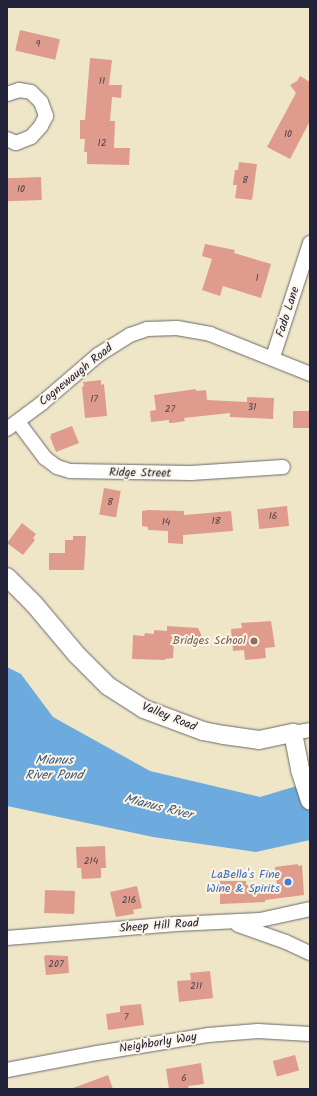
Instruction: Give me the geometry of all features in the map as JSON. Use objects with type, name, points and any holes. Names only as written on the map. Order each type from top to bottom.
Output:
[{"type":"main road","name":"Valley Road","points":[[7,577],[34,604],[77,655],[108,686],[144,709],[204,731],[259,740],[302,731]]},
{"type":"main road","points":[[302,731],[300,770],[310,800]]},
{"type":"street","points":[[7,94],[19,90],[31,92],[41,102],[46,116],[41,126],[31,137],[16,143],[7,139]]},
{"type":"street","name":"Fado Lane","points":[[273,358],[310,243]]},
{"type":"street","name":"Cognewaugh Road","points":[[13,425],[98,355],[130,334],[147,329],[177,328],[210,334],[310,374]]},
{"type":"street","name":"Ridge Street","points":[[13,425],[45,458],[57,467],[70,471],[190,473],[283,467]]},
{"type":"street","name":"Sheep Hill Road","points":[[7,938],[260,920],[310,909]]},
{"type":"street","points":[[228,922],[286,942],[310,953]]},
{"type":"street","name":"Neighborly Way","points":[[7,1070],[97,1053],[208,1035],[258,1031],[310,1034]]},
{"type":"water","name":"Mianus River Pond","points":[[7,667],[21,674],[53,717],[150,771],[260,797],[310,782],[310,840],[256,852],[153,837],[7,806]]},
{"type":"building","points":[[20,30],[60,39],[55,60],[15,50]]},
{"type":"building","points":[[90,58],[112,60],[109,85],[122,85],[121,98],[112,97],[110,121],[115,121],[114,148],[130,148],[129,165],[87,164],[87,152],[84,152],[85,139],[80,139],[80,120],[85,120]]},
{"type":"building","points":[[300,76],[310,82],[310,121],[290,159],[267,147],[296,93],[290,85],[297,81]]},
{"type":"building","points":[[239,162],[257,164],[252,200],[235,198],[237,185],[233,185],[235,170],[238,170]]},
{"type":"building","points":[[41,177],[42,200],[8,201],[7,178]]},
{"type":"building","points":[[205,244],[235,250],[234,253],[271,264],[261,298],[223,286],[220,296],[202,290],[212,259],[202,256]]},
{"type":"building","points":[[101,380],[101,385],[104,384],[107,416],[85,418],[82,387],[84,386],[83,382]]},
{"type":"building","points":[[196,389],[196,391],[206,390],[207,400],[247,402],[247,397],[274,398],[273,419],[230,417],[230,413],[184,418],[185,421],[173,423],[169,423],[169,420],[151,422],[150,411],[156,410],[154,395]]},
{"type":"building","points":[[293,411],[310,411],[310,428],[293,428]]},
{"type":"building","points":[[72,426],[79,443],[56,452],[50,437],[51,434]]},
{"type":"building","points":[[104,488],[121,491],[116,518],[99,515]]},
{"type":"building","points":[[287,506],[289,526],[259,529],[257,509]]},
{"type":"building","points":[[142,511],[184,511],[184,515],[231,511],[233,531],[183,535],[183,544],[168,543],[168,531],[148,530],[148,527],[142,526]]},
{"type":"building","points":[[22,523],[36,534],[33,538],[35,540],[23,555],[7,543]]},
{"type":"building","points":[[73,536],[86,536],[84,570],[49,570],[49,553],[65,553],[65,540],[73,540]]},
{"type":"building","points":[[271,621],[275,647],[265,648],[266,658],[245,660],[244,650],[233,651],[231,629],[242,628],[241,623]]},
{"type":"building","points":[[167,626],[198,628],[201,634],[201,641],[174,642],[173,658],[165,660],[132,659],[133,635],[144,636],[145,633],[154,634],[154,630],[167,631]]},
{"type":"building","points":[[105,846],[106,868],[101,868],[101,878],[82,879],[81,868],[77,868],[76,847]]},
{"type":"building","points":[[298,864],[298,866],[302,865],[304,895],[265,900],[265,902],[220,904],[220,881],[246,881],[246,885],[277,885],[275,867]]},
{"type":"building","points":[[137,886],[142,908],[133,910],[134,914],[116,917],[110,892]]},
{"type":"building","points":[[45,890],[75,891],[74,914],[44,913]]},
{"type":"building","points":[[46,955],[68,956],[69,973],[46,975],[44,957]]},
{"type":"building","points":[[210,971],[213,998],[179,1002],[177,981],[191,980],[190,973]]},
{"type":"building","points":[[141,1004],[144,1025],[108,1030],[106,1014],[120,1012],[120,1006]]},
{"type":"building","points":[[295,1055],[299,1070],[277,1076],[273,1061]]},
{"type":"building","points":[[201,1063],[204,1084],[188,1086],[189,1089],[169,1089],[166,1069]]},
{"type":"building","points":[[108,1075],[113,1089],[73,1089],[73,1088]]},
{"type":"place","name":"Bridges School","points":[[254,641]]},
{"type":"place","name":"LaBella's Fine Wine & Spirits","points":[[288,882]]},
{"type":"water label","name":"Mianus River","points":[[158,808]]}]
